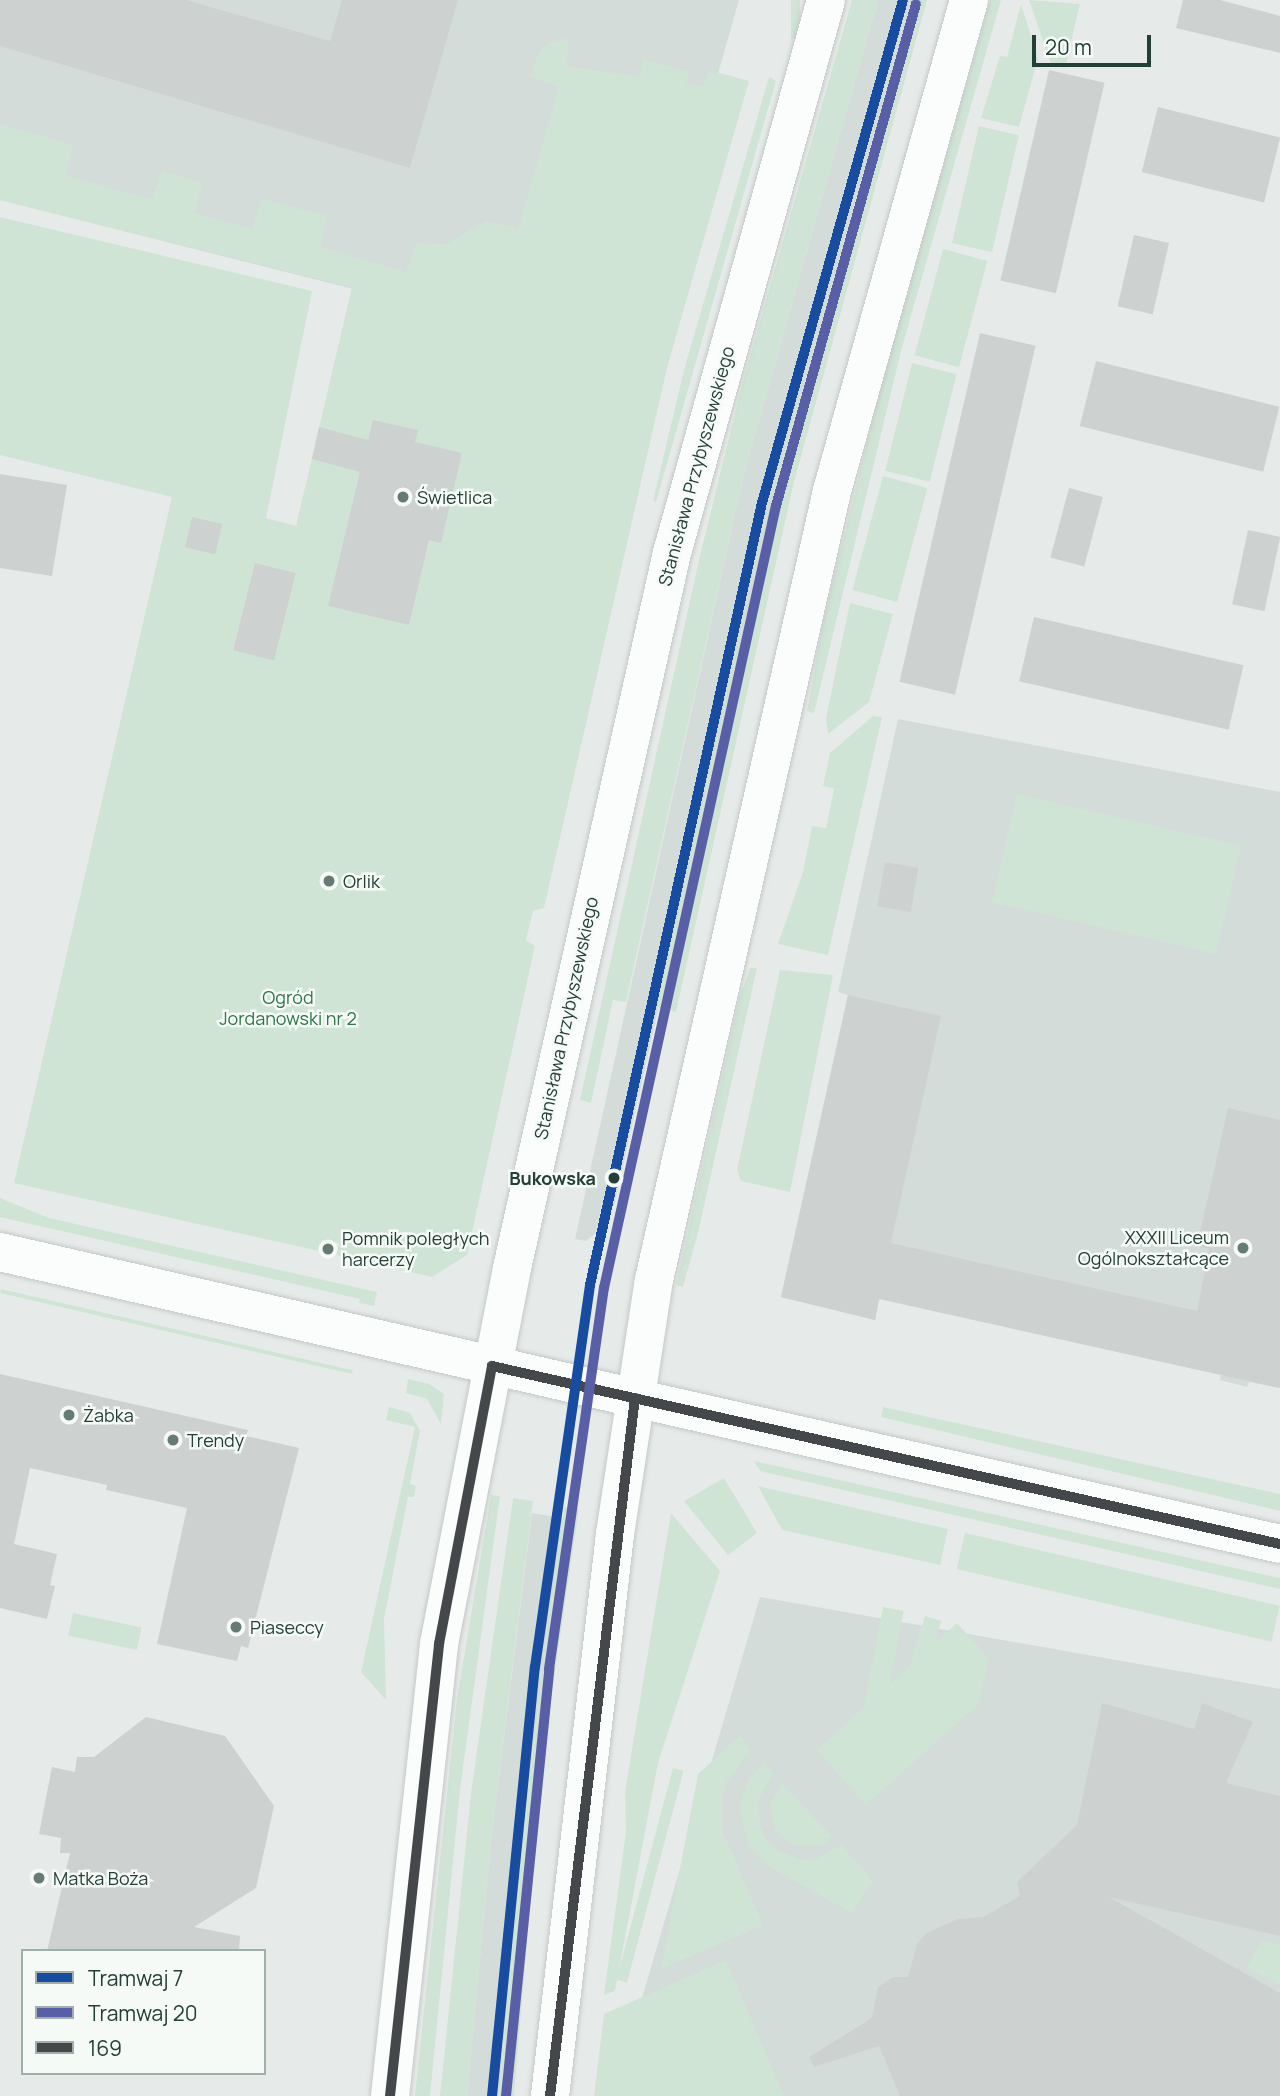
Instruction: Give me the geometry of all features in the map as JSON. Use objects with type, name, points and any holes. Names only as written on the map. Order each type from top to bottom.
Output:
[{"type":"main road","name":"Stanisława Przybyszewskiego","points":[[390,2096],[439,1644],[492,1366],[672,553],[826,0]]},
{"type":"main road","points":[[550,2096],[635,1398],[654,1280],[832,491],[969,0]]},
{"type":"main road","points":[[0,1252],[1280,1544]]},
{"type":"shaded area","points":[[0,0],[739,0],[710,102],[667,368],[0,200]]},
{"type":"shaded area","points":[[878,0],[912,0],[777,480],[614,1206],[602,1204],[596,1233],[586,1241],[575,1239],[744,473]]},
{"type":"shaded area","points":[[898,719],[1280,792],[1280,1388],[1249,1382],[1247,1387],[1220,1380],[1221,1375],[920,1308],[881,1291],[875,1320],[781,1297],[848,995],[838,992]]},
{"type":"shaded area","points":[[532,1513],[563,1518],[521,1844],[499,2096],[467,2096],[491,1840]]},
{"type":"shaded area","points":[[760,1597],[1280,1689],[1280,2096],[619,2096],[619,2076]]},
{"type":"green space","points":[[791,0],[800,0],[800,39],[791,39]]},
{"type":"green space","points":[[852,0],[878,0],[744,473],[626,1002],[613,1000],[591,1103],[580,1100],[699,560],[743,381]]},
{"type":"green space","points":[[912,0],[927,0],[794,482],[676,1012],[657,1008],[777,480]]},
{"type":"green space","points":[[990,0],[1001,0],[901,351],[814,713],[807,711],[823,622],[885,370]]},
{"type":"green space","points":[[1029,0],[1080,4],[1065,68],[1051,64]]},
{"type":"green space","points":[[1021,4],[1038,58],[1019,127],[981,118],[1000,56],[1007,57]]},
{"type":"green space","name":"Ogród Jordanowski nr 2","points":[[569,38],[566,66],[640,77],[643,59],[689,72],[686,83],[702,87],[708,73],[716,72],[749,81],[667,368],[544,908],[533,911],[526,940],[535,946],[467,1255],[432,1277],[336,1255],[339,1243],[322,1240],[319,1251],[14,1183],[172,497],[0,455],[0,217],[312,291],[266,518],[296,526],[352,287],[0,200],[0,124],[73,145],[66,176],[152,199],[162,171],[202,183],[195,213],[252,229],[262,199],[327,216],[320,247],[406,272],[416,243],[447,244],[486,221],[518,229],[559,87],[530,76],[538,55],[548,43]]},
{"type":"green space","points":[[769,77],[776,81],[656,502],[653,501],[684,370]]},
{"type":"green space","points":[[979,126],[1019,135],[992,252],[952,243]]},
{"type":"green space","points":[[943,249],[987,261],[959,367],[915,355]]},
{"type":"green space","points":[[912,363],[957,374],[930,482],[885,471]]},
{"type":"green space","points":[[883,476],[927,488],[897,602],[852,590]]},
{"type":"green space","points":[[850,603],[893,614],[869,702],[828,734],[826,718]]},
{"type":"green space","points":[[873,716],[882,717],[828,955],[778,944],[803,872],[812,826],[826,828],[834,789],[823,786],[830,753]]},
{"type":"green space","points":[[1017,794],[1241,846],[1216,954],[992,902]]},
{"type":"green space","points":[[750,968],[757,968],[698,1233],[683,1287],[676,1285],[740,996]]},
{"type":"green space","points":[[780,970],[833,975],[790,1192],[741,1181],[737,1170]]},
{"type":"green space","points":[[0,1198],[49,1218],[377,1292],[374,1306],[359,1303],[360,1299],[0,1217]]},
{"type":"green space","points":[[1,1289],[353,1370],[352,1374],[0,1293]]},
{"type":"green space","points":[[408,1379],[429,1384],[444,1394],[441,1424],[427,1399],[406,1393]]},
{"type":"green space","points":[[389,1407],[410,1413],[420,1431],[410,1484],[416,1486],[414,1497],[408,1497],[384,1619],[386,1700],[361,1672],[415,1427],[386,1420]]},
{"type":"green space","points":[[883,1407],[1280,1494],[1280,1511],[881,1417]]},
{"type":"green space","points":[[754,1461],[1280,1578],[1280,1589],[760,1471]]},
{"type":"green space","points":[[724,1478],[757,1533],[728,1555],[684,1501]]},
{"type":"green space","points":[[758,1486],[948,1529],[940,1565],[782,1530]]},
{"type":"green space","points":[[491,1495],[500,1496],[460,1790],[430,2096],[415,2096],[457,1699]]},
{"type":"green space","points":[[513,1498],[533,1501],[491,1840],[467,2096],[440,2096],[471,1794]]},
{"type":"green space","points":[[564,1507],[579,1509],[543,1752],[514,2096],[499,2096],[521,1844]]},
{"type":"green space","points":[[671,1513],[720,1571],[658,1763],[615,1991],[604,1995],[626,1832],[625,1792]]},
{"type":"green space","points":[[965,1533],[1280,1606],[1271,1642],[957,1569]]},
{"type":"green space","points":[[883,1607],[904,1611],[876,1752],[856,1748]]},
{"type":"green space","points":[[73,1613],[141,1628],[137,1650],[68,1635]]},
{"type":"green space","points":[[925,1616],[941,1621],[892,1784],[875,1779]]},
{"type":"green space","points":[[957,1623],[989,1659],[979,1703],[866,1805],[817,1750]]},
{"type":"green space","points":[[740,1736],[751,1750],[727,1781],[722,1798],[722,1830],[763,1925],[661,1969],[698,1774]]},
{"type":"green space","points":[[764,1763],[773,1774],[758,1800],[760,1826],[767,1840],[777,1850],[802,1860],[816,1859],[841,1845],[873,1881],[852,1913],[770,1867],[749,1846],[739,1806],[749,1779]]},
{"type":"green space","points":[[673,1768],[684,1771],[627,1982],[616,1980]]},
{"type":"green space","points":[[782,1783],[832,1837],[822,1845],[793,1845],[776,1831],[770,1806]]},
{"type":"green space","points":[[1262,1940],[1280,1945],[1280,1985],[1247,1968]]},
{"type":"green space","points":[[726,1960],[784,2096],[594,2096],[604,2014]]},
{"type":"building","points":[[0,0],[186,0],[330,41],[342,0],[458,0],[410,168],[0,46]]},
{"type":"building","points":[[1183,0],[1220,0],[1280,16],[1280,53],[1176,28]]},
{"type":"building","points":[[1049,70],[1105,83],[1056,293],[1000,280]]},
{"type":"building","points":[[1158,107],[1280,137],[1264,202],[1142,172]]},
{"type":"building","points":[[1134,235],[1169,243],[1153,314],[1118,306]]},
{"type":"building","points":[[980,333],[1036,346],[955,695],[899,682]]},
{"type":"building","points":[[1096,361],[1279,407],[1263,472],[1080,426]]},
{"type":"building","name":"Świetlica","points":[[373,420],[418,430],[415,442],[462,453],[441,543],[429,540],[409,625],[328,606],[360,472],[312,459],[319,427],[368,440]]},
{"type":"building","points":[[0,474],[67,485],[52,576],[0,568]]},
{"type":"building","points":[[1069,488],[1103,497],[1084,567],[1050,558]]},
{"type":"building","points":[[192,517],[222,524],[215,554],[185,547]]},
{"type":"building","points":[[1248,530],[1280,537],[1264,611],[1232,604]]},
{"type":"building","points":[[255,563],[296,573],[274,660],[233,650]]},
{"type":"building","points":[[1034,617],[1243,665],[1229,730],[1019,681]]},
{"type":"building","points":[[885,862],[918,868],[911,912],[877,906]]},
{"type":"building","points":[[848,995],[941,1016],[891,1243],[1197,1311],[1209,1249],[1197,1246],[1228,1108],[1280,1120],[1280,1388],[879,1299],[875,1320],[781,1297]]},
{"type":"building","points":[[0,1374],[248,1430],[246,1436],[299,1448],[248,1648],[241,1646],[237,1661],[157,1644],[187,1508],[106,1490],[107,1485],[30,1468],[14,1544],[57,1554],[50,1585],[55,1586],[47,1619],[0,1608]]},
{"type":"building","points":[[1102,1703],[1194,1729],[1202,1703],[1253,1722],[1226,1783],[1280,1796],[1280,1936],[1109,1897],[1280,1993],[1280,2096],[900,2096],[879,2046],[814,2067],[809,2057],[872,2018],[878,1987],[893,1977],[908,1977],[917,1944],[926,1933],[958,1919],[983,1917],[1020,1896],[1017,1882],[1077,1825]]},
{"type":"building","points":[[146,1717],[225,1736],[274,1806],[256,1888],[194,1927],[240,1936],[239,1949],[47,1949],[70,1853],[60,1853],[61,1838],[39,1834],[52,1767],[75,1772],[77,1757],[94,1757]]},
{"type":"tram line","name":"7","points":[[492,2096],[535,1667],[590,1285],[762,503],[903,0]]},
{"type":"tram line","name":"20","points":[[506,2096],[549,1669],[604,1288],[776,506],[916,4]]},
{"type":"transit line","name":"169","points":[[390,2096],[439,1644],[492,1366],[1280,1544]]},
{"type":"transit line","name":"169","points":[[550,2096],[635,1398]]},
{"type":"place","name":"Świetlica","points":[[403,497]]},
{"type":"place","name":"Orlik","points":[[329,881]]},
{"type":"place","name":"Bukowska","points":[[614,1178]]},
{"type":"place","name":"XXXII Liceum Ogólnokształcące","points":[[1243,1248]]},
{"type":"place","name":"Pomnik poległych harcerzy","points":[[328,1249]]},
{"type":"place","name":"Żabka","points":[[69,1415]]},
{"type":"place","name":"Trendy","points":[[173,1440]]},
{"type":"place","name":"Piaseccy","points":[[236,1627]]},
{"type":"place","name":"Matka Boża","points":[[39,1878]]}]
